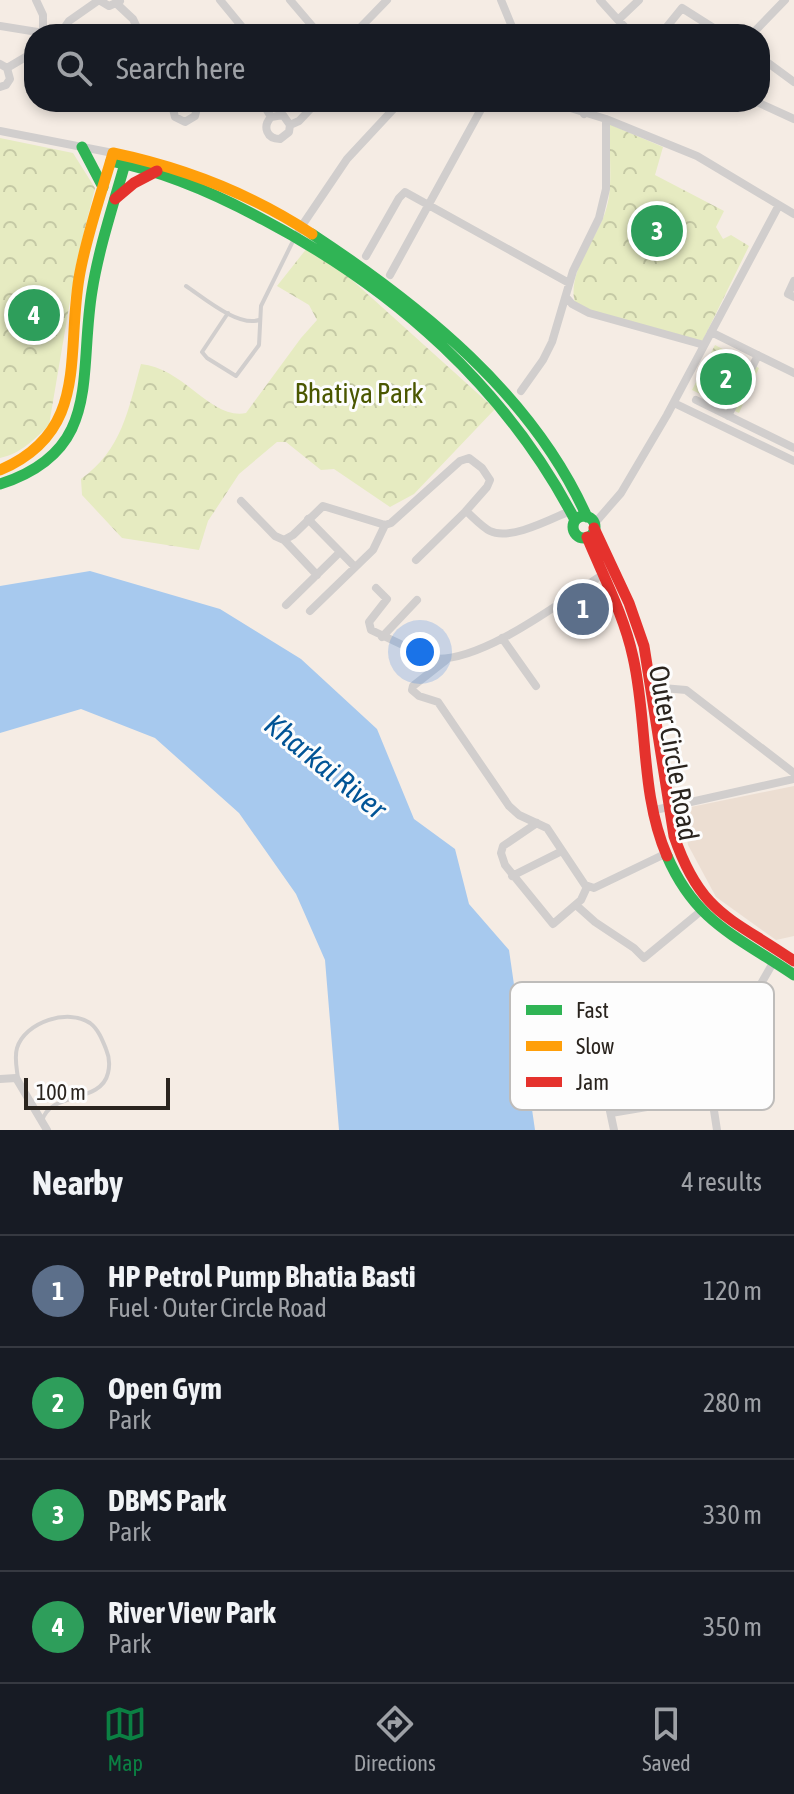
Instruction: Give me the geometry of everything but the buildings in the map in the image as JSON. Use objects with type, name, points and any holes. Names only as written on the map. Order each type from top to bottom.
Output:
[{"type":"main road","points":[[86,148],[103,187]]},
{"type":"main road","points":[[0,470],[25,458],[55,429],[64,403],[79,275],[112,157],[182,168],[299,231],[419,324],[473,375],[504,409],[585,523]]},
{"type":"main road","points":[[126,159],[204,189],[338,249],[436,327],[522,412],[554,455],[585,523]]},
{"type":"main road","points":[[0,484],[30,473],[53,456],[69,436],[82,389],[92,292],[126,159]]},
{"type":"main road","points":[[115,199],[134,183],[157,171]]},
{"type":"main road","name":"Outer Circle Road","points":[[585,523],[602,575],[627,634],[655,810],[667,853],[682,886],[701,911],[726,932],[794,975]]},
{"type":"main road","name":"Outer Circle Road","points":[[585,523],[629,603],[644,646],[674,836],[683,864],[698,891],[717,912],[794,961]]},
{"type":"street","points":[[36,0],[44,24]]},
{"type":"street","points":[[67,24],[99,0],[105,5],[119,2],[135,24]]},
{"type":"street","points":[[220,0],[240,24]]},
{"type":"street","points":[[290,0],[310,24]]},
{"type":"street","points":[[364,24],[387,0]]},
{"type":"street","points":[[501,0],[511,24]]},
{"type":"street","points":[[600,0],[622,24]]},
{"type":"street","points":[[618,20],[639,0]]},
{"type":"street","points":[[762,24],[785,0]]},
{"type":"street","points":[[669,24],[682,8],[707,24]]},
{"type":"street","points":[[0,26],[24,30]]},
{"type":"street","points":[[0,87],[10,79],[4,66],[24,57]]},
{"type":"street","points":[[770,64],[794,82]]},
{"type":"street","points":[[770,108],[794,119]]},
{"type":"street","points":[[174,112],[175,117],[185,122],[195,116],[195,112]]},
{"type":"street","points":[[268,112],[271,117]]},
{"type":"street","points":[[290,125],[308,112]]},
{"type":"street","points":[[299,231],[347,159],[391,112]]},
{"type":"street","points":[[390,275],[479,112]]},
{"type":"street","points":[[580,112],[606,119],[697,156],[794,214]]},
{"type":"street","points":[[271,117],[283,115],[290,125]]},
{"type":"street","points":[[271,117],[266,128],[272,138],[287,136],[290,125]]},
{"type":"street","points":[[521,391],[533,377],[552,342],[569,283],[604,202],[606,119]]},
{"type":"street","points":[[0,131],[86,148],[112,157]]},
{"type":"street","points":[[366,256],[401,194],[409,193],[569,283]]},
{"type":"street","points":[[466,511],[490,531],[499,534],[585,523],[621,493],[674,403],[779,205]]},
{"type":"street","points":[[794,281],[788,294],[794,297]]},
{"type":"street","points":[[566,297],[589,313],[704,345]]},
{"type":"street","points":[[711,332],[793,369]]},
{"type":"street","points":[[728,416],[758,355]]},
{"type":"street","points":[[696,400],[794,448]]},
{"type":"street","points":[[674,403],[794,461]]},
{"type":"street","points":[[284,540],[323,506],[385,525],[391,523],[460,461],[469,458],[482,468],[490,480],[487,487],[416,560]]},
{"type":"street","points":[[241,501],[317,575]]},
{"type":"street","points":[[308,519],[355,567]]},
{"type":"street","points":[[310,611],[377,544],[385,525]]},
{"type":"street","points":[[286,605],[340,552]]},
{"type":"street","points":[[376,588],[387,599],[369,627],[382,637],[430,658],[446,660],[468,654],[502,638],[602,575]]},
{"type":"street","points":[[382,637],[417,600]]},
{"type":"street","points":[[502,638],[536,686]]},
{"type":"street","points":[[446,660],[412,690],[419,696],[438,702],[509,806],[550,832],[587,887],[594,888],[667,853]]},
{"type":"street","points":[[651,687],[686,690],[794,776]]},
{"type":"street","points":[[655,810],[794,776]]},
{"type":"street","points":[[537,823],[501,848],[505,865],[512,876],[552,924],[576,905],[585,895],[587,887]]},
{"type":"street","points":[[512,876],[562,851]]},
{"type":"street","points":[[576,905],[601,928],[634,948],[644,958],[701,911]]},
{"type":"street","points":[[762,982],[774,961]]},
{"type":"street","points":[[0,1079],[13,1077],[18,1081],[45,1127]]},
{"type":"street","points":[[610,1110],[614,1130]]},
{"type":"street","points":[[611,1113],[629,1110]]},
{"type":"street","points":[[714,1110],[717,1130]]},
{"type":"lane","points":[[228,313],[202,352],[233,376],[240,372],[259,345],[262,336],[259,320],[261,306],[299,231]]},
{"type":"lane","points":[[186,286],[245,322],[259,320]]},
{"type":"lane","points":[[18,1081],[17,1046],[35,1025],[78,1018],[92,1024],[98,1031],[108,1055],[108,1075],[104,1082],[87,1093],[47,1110],[42,1117],[45,1127]]},
{"type":"shaded area","points":[[794,786],[794,936],[776,940],[716,897],[688,845],[681,809]]},
{"type":"green space","points":[[609,124],[663,147],[655,175],[724,211],[716,227],[723,239],[731,235],[749,246],[702,342],[576,307],[574,294],[578,268],[603,218],[609,198]]},
{"type":"green space","points":[[0,138],[73,153],[95,188],[77,260],[49,425],[33,441],[0,458]]},
{"type":"green space","name":"Bhatiya Park","points":[[311,243],[495,409],[414,494],[390,507],[334,469],[321,470],[286,442],[277,442],[239,474],[208,521],[199,550],[122,538],[82,495],[81,479],[95,468],[115,442],[141,364],[171,374],[221,409],[246,413],[317,320],[309,305],[277,286]]},
{"type":"green space","points":[[715,345],[759,368],[739,413],[692,390]]},
{"type":"water","name":"Kharkai River","points":[[90,571],[220,609],[301,659],[377,729],[414,819],[455,849],[469,904],[509,950],[514,982],[510,982],[510,1110],[532,1110],[535,1130],[339,1130],[325,960],[296,894],[239,813],[155,738],[81,709],[0,733],[0,586]]},
{"type":"traffic: fast","points":[[82,147],[103,187]]},
{"type":"traffic: fast","points":[[0,484],[33,470],[56,452],[71,431],[84,381],[95,275],[126,160]]},
{"type":"traffic: fast","points":[[111,161],[170,177],[246,210],[312,247],[402,310],[443,346],[516,427],[575,520]]},
{"type":"traffic: fast","points":[[312,234],[433,323],[505,393],[537,431],[587,517]]},
{"type":"traffic: fast","points":[[584,516],[595,527],[584,538],[573,527],[584,516]]},
{"type":"traffic: fast","points":[[667,856],[678,879],[705,913],[736,938],[794,975]]},
{"type":"traffic: slow","points":[[0,470],[28,454],[48,435],[61,413],[72,363],[82,262],[113,153],[166,166],[217,184],[312,234]]},
{"type":"traffic: jam","points":[[115,199],[134,183],[157,171]]},
{"type":"traffic: jam","points":[[594,528],[629,603],[644,646],[674,836],[684,862],[695,883],[721,912],[794,961]]},
{"type":"traffic: jam","points":[[587,537],[629,641],[638,682],[652,808],[667,856]]},
{"type":"place","name":"DBMS Park","points":[[657,231]]},
{"type":"place","name":"River View Park","points":[[34,315]]},
{"type":"place","name":"Open Gym","points":[[726,379]]},
{"type":"place","name":"HP Petrol Pump Bhatia Basti","points":[[583,609]]}]
